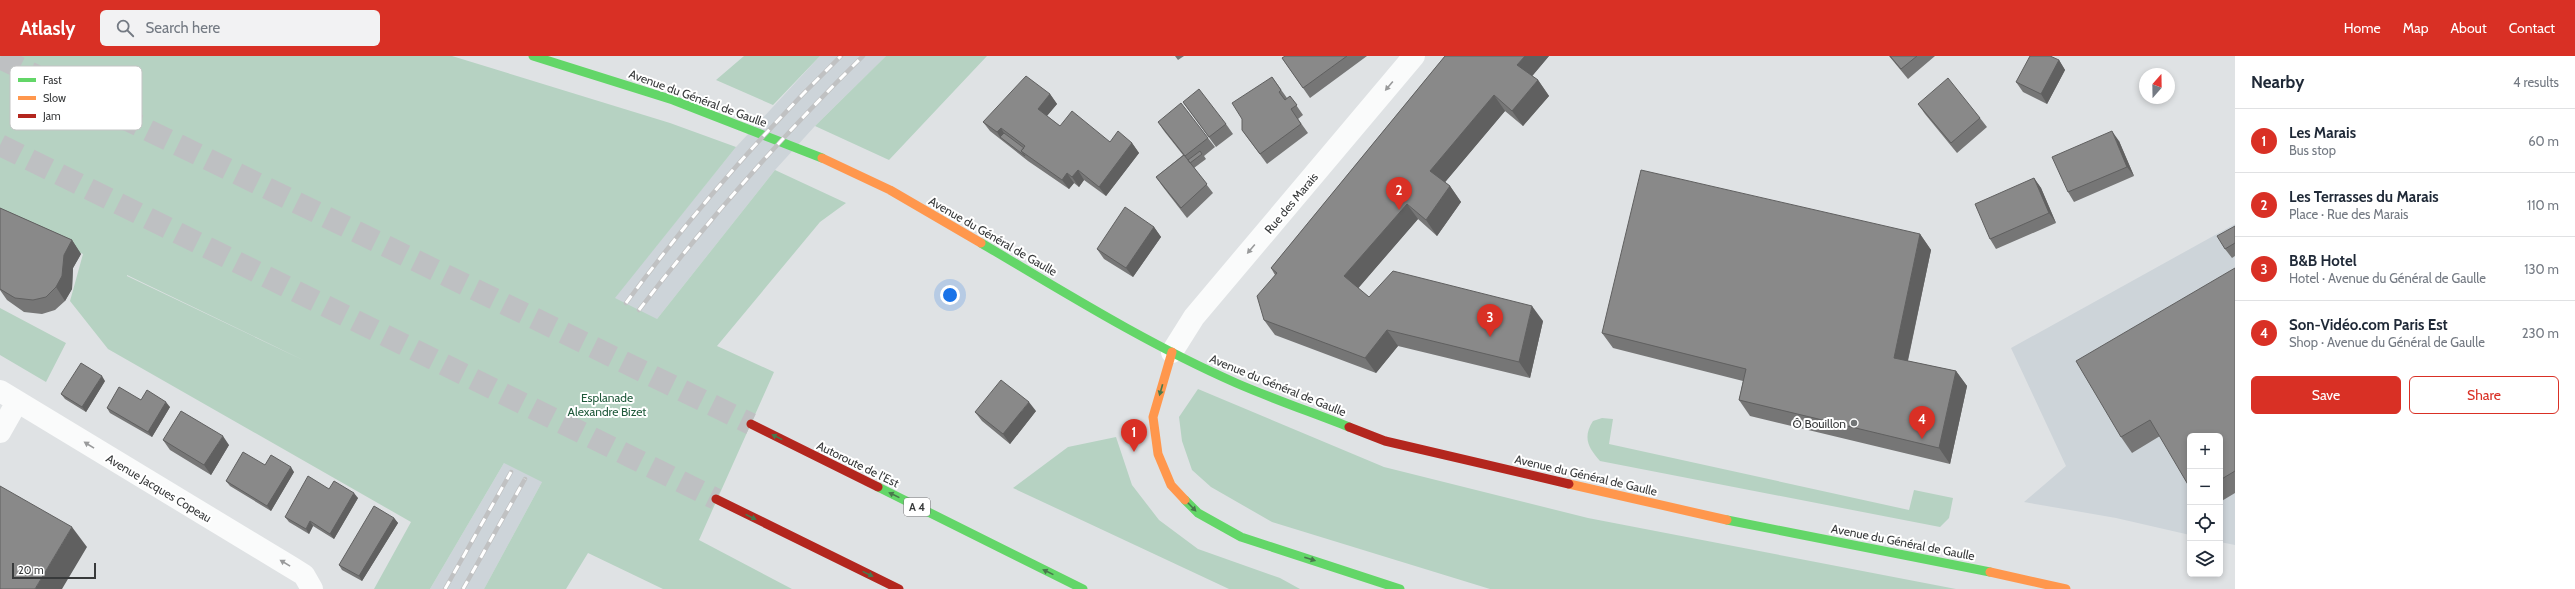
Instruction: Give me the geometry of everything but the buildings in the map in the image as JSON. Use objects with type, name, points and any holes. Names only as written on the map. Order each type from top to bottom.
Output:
[{"type":"main road","name":"Avenue du Général de Gaulle","points":[[533,56],[680,102],[812,153],[890,190],[1089,307],[1172,352],[1236,383],[1384,441],[1730,521],[1964,566],[2066,589]]},
{"type":"main road","points":[[1172,352],[1153,417],[1158,454],[1171,485],[1192,508],[1198,513],[1241,536],[1400,589]]},
{"type":"main road","name":"Autoroute de l’Est","points":[[751,424],[1083,589]]},
{"type":"main road","points":[[716,499],[899,589]]},
{"type":"street","name":"Rue des Marais","points":[[1172,352],[1194,317],[1414,56]]},
{"type":"street","points":[[0,432],[9,396]]},
{"type":"street","name":"Avenue Jacques Copeau","points":[[9,396],[304,575],[312,589]]},
{"type":"shaded area","points":[[820,56],[886,56],[815,126],[775,170],[657,319],[542,482],[484,589],[430,589],[504,463],[614,298],[736,147]]},
{"type":"shaded area","points":[[2235,224],[2235,545],[2223,543],[2223,433],[2187,433],[2187,534],[2116,518],[2024,502],[2066,466],[2011,348]]},
{"type":"green space","name":"Esplanade Alexandre Bizet","points":[[0,56],[452,56],[670,123],[736,147],[615,298],[657,319],[775,170],[846,203],[820,222],[717,346],[774,372],[699,540],[792,589],[663,589],[588,553],[566,589],[484,589],[542,482],[504,463],[430,589],[374,589],[411,522],[108,349],[70,301],[83,254],[0,215]],"holes":[[[127,275],[305,361],[127,276]]]},
{"type":"green space","points":[[744,56],[820,56],[773,105],[716,80]]},
{"type":"green space","points":[[886,56],[987,56],[889,160],[815,126]]},
{"type":"green space","points":[[0,308],[66,343],[46,382],[0,355]]},
{"type":"green space","points":[[1198,389],[1384,467],[1588,518],[1956,589],[1490,589],[1272,522],[1211,487],[1192,470],[1182,441],[1179,417]]},
{"type":"green space","points":[[1602,418],[1613,419],[1609,444],[1909,510],[1914,490],[1953,498],[1949,518],[1940,527],[1600,461],[1590,447],[1587,438],[1593,421]]},
{"type":"green space","points":[[1116,437],[1132,485],[1159,520],[1198,549],[1280,578],[1300,589],[1229,589],[1013,488],[1068,447]]},
{"type":"tunnel","points":[[0,58],[16,66]]},
{"type":"tunnel","points":[[142,127],[751,424]]},
{"type":"tunnel","points":[[0,145],[716,499]]},
{"type":"railway","points":[[626,303],[676,238],[728,175],[783,115],[841,56]]},
{"type":"railway","points":[[639,310],[746,179],[863,56]]},
{"type":"railway","points":[[445,589],[511,472]]},
{"type":"railway","points":[[463,589],[525,479]]},
{"type":"traffic: fast","points":[[533,56],[673,100],[822,158]]},
{"type":"traffic: fast","points":[[981,243],[1106,317],[1170,352],[1236,383],[1349,427]]},
{"type":"traffic: fast","points":[[878,487],[1083,589]]},
{"type":"traffic: fast","points":[[1185,500],[1198,513],[1241,537],[1400,589]]},
{"type":"traffic: fast","points":[[1727,520],[1990,572]]},
{"type":"traffic: slow","points":[[822,158],[890,190],[981,243]]},
{"type":"traffic: slow","points":[[1172,352],[1153,417],[1158,454],[1171,485],[1185,500]]},
{"type":"traffic: slow","points":[[1569,484],[1727,520]]},
{"type":"traffic: slow","points":[[1990,572],[2066,589]]},
{"type":"traffic: jam","points":[[751,424],[878,487]]},
{"type":"traffic: jam","points":[[1349,427],[1385,441],[1569,484]]},
{"type":"traffic: jam","points":[[716,499],[899,589]]},
{"type":"place","name":"Les Terrasses du Marais","points":[[1399,210]]},
{"type":"place","name":"B&B Hotel","points":[[1490,337]]},
{"type":"place","name":"Ô Bouillon","points":[[1854,423]]},
{"type":"place","name":"Son-Vidéo.com Paris Est","points":[[1922,439]]},
{"type":"place","name":"Les Marais","points":[[1134,452]]}]
